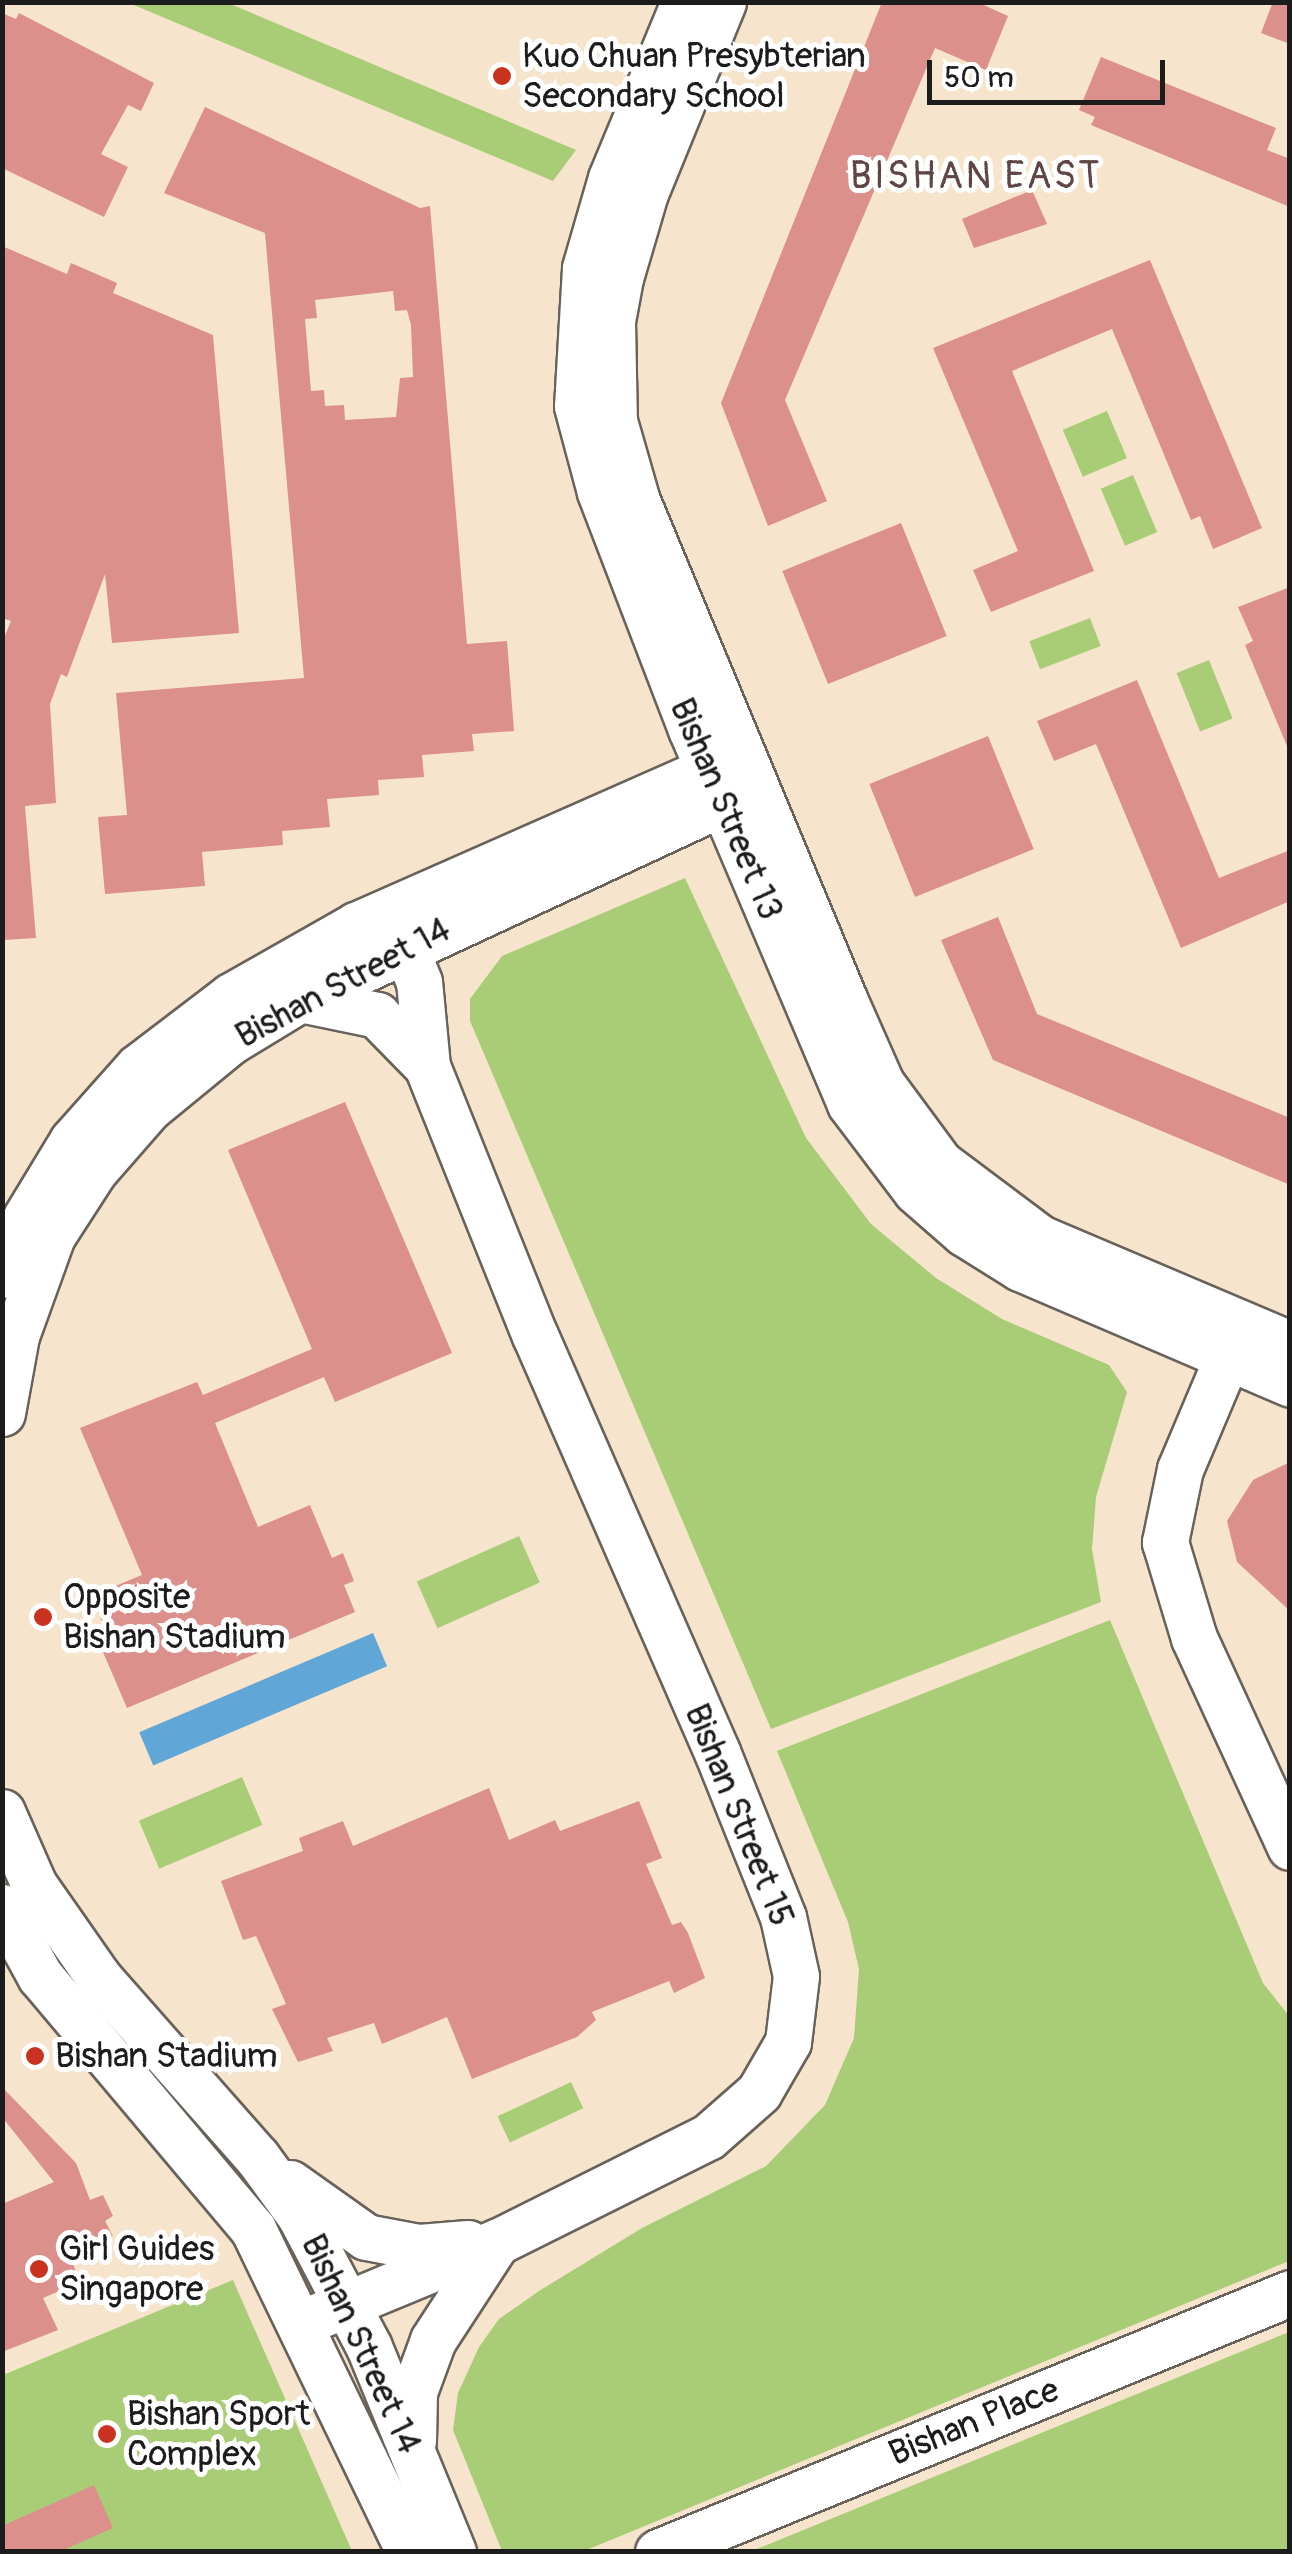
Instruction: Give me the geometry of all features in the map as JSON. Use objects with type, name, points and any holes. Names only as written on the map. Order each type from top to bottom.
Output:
[{"type":"street","name":"Bishan Street 13","points":[[684,2],[610,178],[585,268],[577,406],[600,492],[732,779],[881,1083],[940,1163],[1040,1238],[1290,1344]]},
{"type":"street","name":"Bishan Street 13","points":[[723,2],[634,227],[612,321],[612,384],[620,451],[732,779],[850,1104],[916,1191],[964,1233],[1020,1268],[1290,1384]]},
{"type":"street","name":"Bishan Street 14","points":[[2,1275],[26,1217],[72,1141],[138,1067],[231,996],[356,925],[732,779]]},
{"type":"street","name":"Bishan Street 14","points":[[2,1413],[16,1336],[52,1236],[94,1170],[149,1108],[231,1041],[300,999],[732,779]]},
{"type":"street","points":[[356,925],[404,945]]},
{"type":"street","name":"Bishan Street 15","points":[[301,2323],[498,2241],[708,2137],[759,2092],[788,2042],[796,1976],[783,1916],[717,1752],[540,1348],[427,1066],[420,982],[404,945]]},
{"type":"street","name":"Bishan Street 15","points":[[300,999],[377,1015],[427,1066]]},
{"type":"street","points":[[1227,1358],[1180,1469],[1165,1542],[1194,1638],[1290,1847]]},
{"type":"street","name":"Bishan Street 14","points":[[2,1812],[34,1885],[89,1964],[257,2157],[300,2216],[348,2305],[453,2552]]},
{"type":"street","name":"Bishan Street 14","points":[[2,1906],[40,1976],[253,2229],[409,2552]]},
{"type":"street","points":[[257,2157],[366,2237],[419,2247],[498,2241]]},
{"type":"street","points":[[413,2453],[414,2392],[433,2340],[498,2241]]},
{"type":"street","name":"Bishan Place","points":[[658,2552],[1290,2293]]},
{"type":"green space","points":[[129,3],[228,3],[576,150],[553,181]]},
{"type":"green space","points":[[1107,411],[1127,458],[1083,477],[1063,430]]},
{"type":"green space","points":[[1133,475],[1157,532],[1125,546],[1101,489]]},
{"type":"green space","points":[[1090,618],[1101,646],[1040,669],[1029,641]]},
{"type":"green space","points":[[1209,660],[1233,718],[1200,732],[1177,673]]},
{"type":"green space","points":[[685,878],[806,1138],[871,1224],[936,1278],[1002,1319],[1109,1365],[1127,1392],[1096,1497],[1092,1549],[1101,1602],[771,1729],[470,1021],[470,999],[502,956]]},
{"type":"green space","points":[[519,1536],[540,1583],[437,1628],[417,1582]]},
{"type":"green space","points":[[1110,1620],[1263,1983],[1289,2016],[1289,2261],[584,2551],[502,2551],[453,2430],[458,2393],[479,2347],[499,2319],[539,2291],[642,2228],[766,2166],[825,2105],[854,2038],[859,1969],[848,1922],[777,1751]]},
{"type":"green space","points":[[242,1777],[262,1825],[159,1869],[139,1821]]},
{"type":"green space","points":[[571,2082],[583,2108],[510,2143],[498,2116]]},
{"type":"green space","name":"Bishan Sport Complex","points":[[233,2280],[352,2551],[3,2552],[3,2375]]},
{"type":"green space","points":[[1289,2332],[1289,2551],[752,2551]]},
{"type":"water","points":[[373,1633],[387,1666],[153,1765],[139,1732]]},
{"type":"building","points":[[882,2],[977,2],[1008,16],[986,70],[935,48],[785,400],[827,501],[768,526],[721,403]]},
{"type":"building","points":[[1273,2],[1290,2],[1290,44],[1261,33]]},
{"type":"building","points":[[2,13],[16,19],[19,13],[154,83],[141,111],[128,105],[101,154],[128,167],[104,217],[2,168]]},
{"type":"building","points":[[1101,57],[1276,128],[1267,150],[1290,159],[1290,207],[1091,125],[1095,117],[1079,110]]},
{"type":"building","points":[[205,107],[420,208],[430,206],[467,644],[507,641],[514,731],[472,734],[474,751],[422,755],[424,777],[378,780],[379,795],[327,799],[330,827],[282,831],[283,845],[202,852],[205,886],[105,894],[98,817],[127,815],[116,693],[304,678],[265,233],[164,193]],"holes":[[[393,291],[395,311],[407,310],[413,377],[400,378],[396,417],[345,420],[344,405],[325,406],[324,390],[311,391],[305,319],[317,318],[315,300]]]},
{"type":"building","points":[[1032,190],[1047,224],[974,248],[962,219]]},
{"type":"building","points":[[2,246],[67,274],[71,263],[117,283],[113,293],[213,335],[239,633],[112,643],[105,574],[67,677],[61,674],[50,704],[56,803],[25,806],[36,938],[4,940],[2,643],[11,621],[2,618]]},
{"type":"building","points":[[1150,260],[1262,528],[1213,549],[1200,516],[1191,520],[1112,329],[1012,371],[1094,571],[991,612],[973,570],[1018,551],[933,348]]},
{"type":"building","points":[[901,523],[947,636],[828,684],[782,571]]},
{"type":"building","points":[[1290,587],[1289,751],[1245,645],[1253,641],[1238,607]]},
{"type":"building","points":[[1137,680],[1219,878],[1290,850],[1290,901],[1181,948],[1096,744],[1054,761],[1037,721]]},
{"type":"building","points":[[988,736],[1034,849],[915,897],[869,784]]},
{"type":"building","points":[[998,917],[1037,1014],[1290,1118],[1290,1185],[993,1060],[941,940]]},
{"type":"building","points":[[345,1102],[452,1353],[335,1402],[324,1377],[215,1423],[258,1527],[310,1505],[332,1558],[343,1553],[354,1581],[344,1585],[355,1612],[127,1708],[103,1652],[113,1648],[91,1596],[142,1575],[80,1428],[197,1382],[203,1395],[312,1349],[228,1150]]},
{"type":"building","points":[[1290,1462],[1290,1611],[1237,1562],[1227,1521],[1253,1480]]},
{"type":"building","points":[[489,1788],[509,1840],[555,1820],[560,1831],[639,1801],[662,1858],[646,1864],[672,1925],[681,1922],[688,1933],[705,1978],[674,1993],[669,1981],[592,2012],[596,2020],[577,2037],[472,2079],[447,2017],[382,2044],[374,2023],[327,2038],[333,2051],[298,2062],[272,2009],[286,2004],[256,1936],[243,1940],[221,1881],[303,1851],[299,1838],[343,1821],[353,1846]]},
{"type":"building","name":"Girl Guides Singapore","points":[[2,2087],[76,2163],[90,2200],[103,2195],[113,2216],[105,2221],[113,2236],[70,2256],[80,2282],[43,2298],[58,2330],[2,2352],[2,2204],[54,2182],[2,2117]]},
{"type":"building","points":[[94,2485],[113,2528],[59,2552],[2,2552],[2,2526]]},
{"type":"place","name":"Kuo Chuan Presybterian Secondary School","points":[[502,76]]},
{"type":"place","name":"Opposite Bishan Stadium","points":[[43,1617]]},
{"type":"place","name":"Bishan Stadium","points":[[35,2056]]},
{"type":"place","name":"Girl Guides Singapore","points":[[39,2269]]},
{"type":"place","name":"Bishan Sport Complex","points":[[107,2434]]},
{"type":"district","name":"BISHAN EAST","points":[[976,177]]}]
